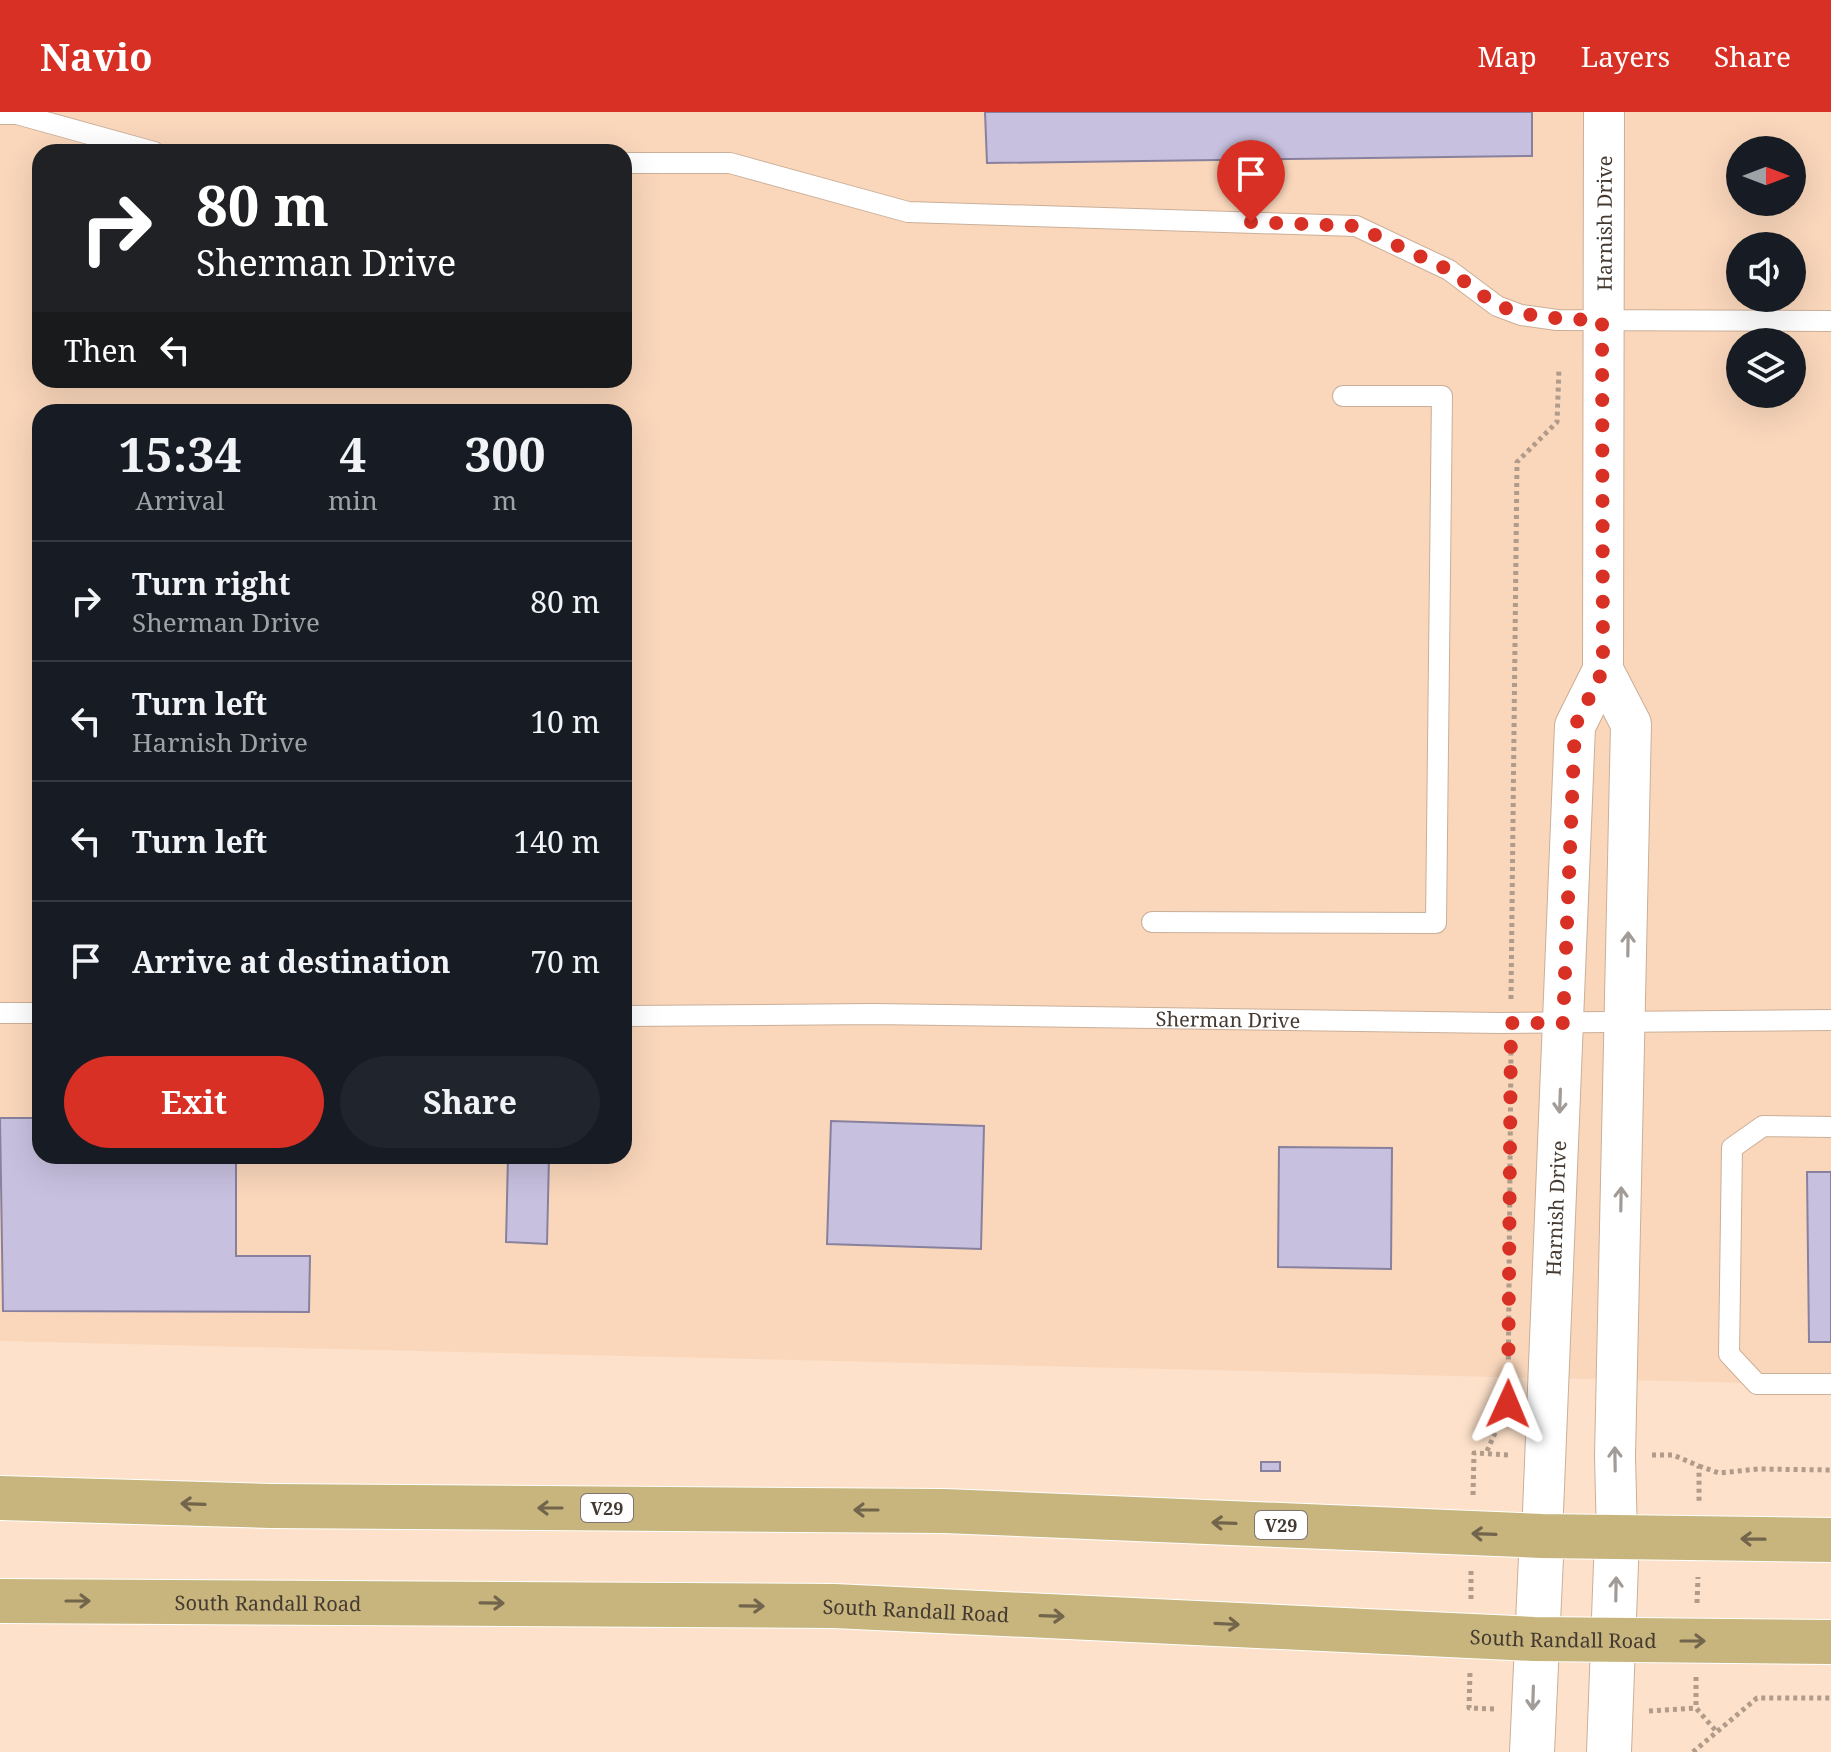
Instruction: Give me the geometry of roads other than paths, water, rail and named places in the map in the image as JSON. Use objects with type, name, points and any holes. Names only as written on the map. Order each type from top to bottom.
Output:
[{"type":"main road","name":"V29","points":[[0,1498],[271,1506],[944,1511],[1542,1536],[1831,1540]]},
{"type":"main road","name":"South Randall Road","points":[[0,1601],[834,1606],[1534,1639],[1831,1642]]},
{"type":"street","name":"Harnish Drive","points":[[1532,1752],[1534,1639],[1542,1536],[1575,726],[1603,670],[1604,112]]},
{"type":"street","name":"Harnish Drive","points":[[1603,670],[1631,724],[1615,1456],[1615,1641],[1609,1752]]},
{"type":"lane","points":[[0,114],[17,114],[125,144]]},
{"type":"lane","points":[[632,163],[730,163],[908,212],[1356,226],[1449,270],[1497,306],[1545,318],[1602,321],[1831,321]]},
{"type":"lane","points":[[1152,922],[1436,923],[1442,396],[1343,396]]},
{"type":"lane","points":[[0,1013],[32,1013]]},
{"type":"lane","name":"Sherman Drive","points":[[632,1016],[873,1014],[1511,1023],[1831,1020]]},
{"type":"lane","points":[[1831,1127],[1763,1126],[1732,1148],[1729,1354],[1757,1384],[1831,1384]]}]
